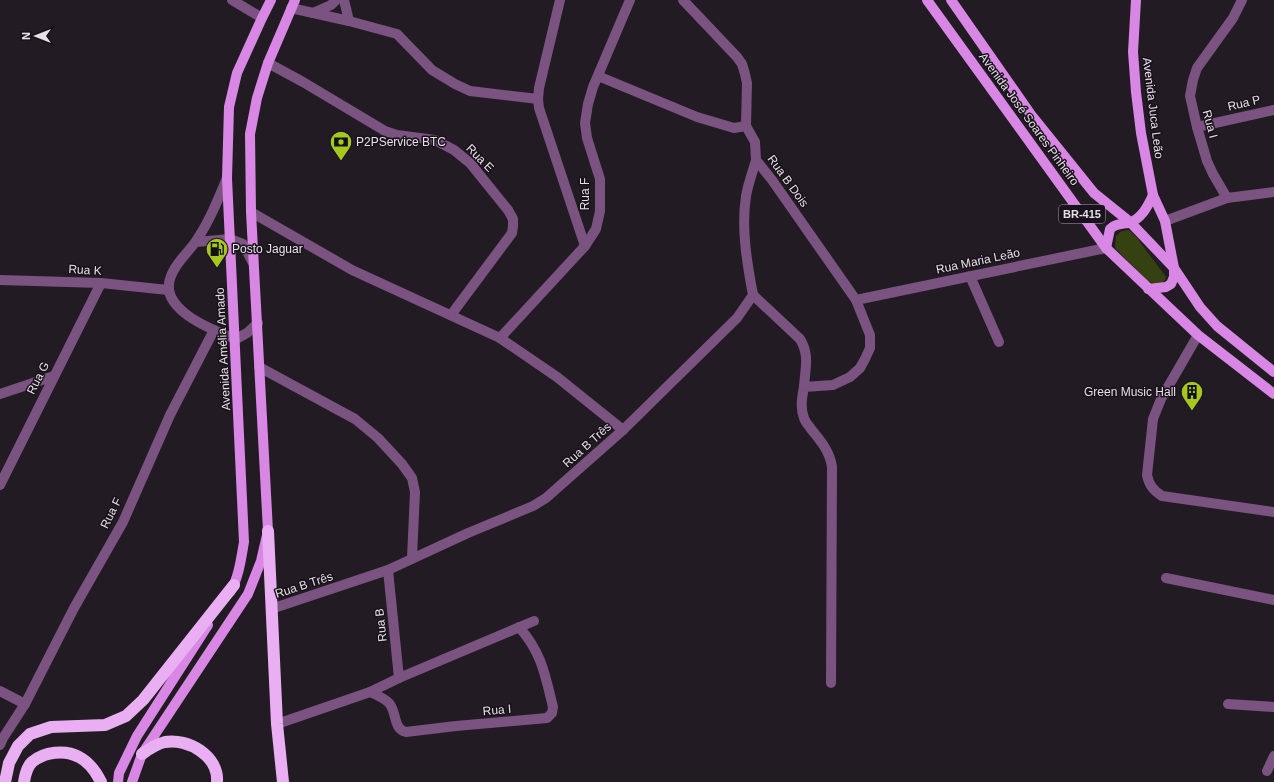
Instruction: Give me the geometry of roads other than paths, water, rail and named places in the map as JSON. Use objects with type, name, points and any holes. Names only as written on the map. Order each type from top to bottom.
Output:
[{"type":"highway","points":[[268,531],[277,724],[283,782]]},
{"type":"highway","points":[[5,782],[9,762],[18,746],[30,734],[51,726],[105,725],[126,716],[143,700],[234,585]]},
{"type":"highway","points":[[142,754],[165,742],[183,743],[194,747],[201,750],[212,762],[217,782]]},
{"type":"highway","points":[[24,782],[26,772],[31,763],[41,756],[50,753],[71,754],[80,757],[88,763],[101,782]]},
{"type":"main road","name":"Avenida Amélia Amado","points":[[118,782],[119,773],[137,736],[234,585],[241,564],[244,542],[236,339],[227,178],[229,107],[237,73],[271,0]]},
{"type":"main road","name":"Avenida José Soares Pinheiro","points":[[927,0],[1106,248],[1198,335],[1274,394]]},
{"type":"main road","name":"Avenida José Soares Pinheiro","points":[[951,0],[1032,116],[1094,193],[1130,222],[1174,268],[1207,316],[1217,326],[1274,372]]},
{"type":"main road","name":"Avenida Juca Leão","points":[[1136,0],[1133,52],[1141,133],[1153,195],[1165,221],[1174,268]]},
{"type":"main road","points":[[132,782],[137,764],[142,754],[248,594],[261,561],[268,531],[258,323],[253,263],[250,134],[257,98],[268,63],[293,4]]},
{"type":"main road","points":[[1106,248],[1110,229],[1117,225],[1130,222],[1142,214],[1148,208],[1153,195]]},
{"type":"main road","points":[[1148,289],[1166,287],[1171,284],[1174,277],[1174,268]]},
{"type":"street","points":[[232,0],[262,18]]},
{"type":"street","points":[[313,13],[331,5],[336,0]]},
{"type":"street","points":[[344,0],[349,21]]},
{"type":"street","points":[[560,0],[539,88],[538,99],[539,108],[585,246]]},
{"type":"street","name":"Rua F","points":[[500,338],[585,246],[596,229],[600,211],[600,179],[587,138],[585,123],[588,104],[598,76],[630,0]]},
{"type":"street","name":"Rua B Dois","points":[[683,0],[742,64],[747,83],[746,126],[755,142],[756,160],[772,180],[856,300],[870,335],[870,348],[865,360],[860,368],[850,377],[833,385],[804,387]]},
{"type":"street","name":"Rua I","points":[[1227,198],[1207,161],[1190,96],[1197,68],[1233,18],[1242,0]]},
{"type":"street","points":[[293,4],[313,13],[397,34],[432,70],[455,84],[470,90],[538,99]]},
{"type":"street","name":"Rua E","points":[[268,63],[317,89],[385,131],[397,135],[435,140],[454,150],[470,163],[508,210],[513,219],[514,226],[512,233],[451,315]]},
{"type":"street","points":[[598,76],[697,117],[734,128],[746,126]]},
{"type":"street","name":"Rua P","points":[[1197,127],[1274,110]]},
{"type":"street","points":[[756,160],[746,196],[744,225],[747,260],[753,295],[800,339],[804,347],[806,353],[802,408],[804,419],[831,457],[831,683]]},
{"type":"street","points":[[227,178],[213,212],[196,242],[178,263],[170,276],[168,290],[176,306],[196,321],[236,339],[247,333],[258,323]]},
{"type":"street","points":[[1165,221],[1227,198],[1274,192]]},
{"type":"street","points":[[251,212],[352,270],[500,338],[556,377],[623,430]]},
{"type":"street","points":[[196,242],[230,239],[243,244],[253,263]]},
{"type":"street","name":"Rua Maria Leão","points":[[856,300],[1106,248]]},
{"type":"street","points":[[970,276],[999,342]]},
{"type":"street","name":"Rua K","points":[[0,280],[101,283],[168,290]]},
{"type":"street","name":"Rua G","points":[[0,485],[101,283]]},
{"type":"street","name":"Rua B Três","points":[[271,609],[388,570],[468,533],[533,506],[558,488],[623,430],[737,318],[753,295]]},
{"type":"street","name":"Rua F","points":[[0,745],[25,704],[74,608],[122,522],[170,415],[214,330]]},
{"type":"street","points":[[1198,335],[1162,399],[1153,419],[1147,474],[1149,481],[1153,489],[1162,496],[1274,512]]},
{"type":"street","points":[[260,367],[355,419],[378,438],[402,464],[412,478],[415,492],[412,558]]},
{"type":"street","points":[[0,394],[54,376]]},
{"type":"street","name":"Rua B","points":[[388,570],[399,678]]},
{"type":"street","points":[[1166,578],[1274,600]]},
{"type":"street","points":[[277,724],[370,692],[399,678],[534,621]]},
{"type":"street","name":"Rua I","points":[[370,692],[383,698],[390,704],[398,727],[402,731],[406,732],[547,718],[552,713],[552,707],[544,667],[528,638],[519,627]]},
{"type":"street","points":[[0,691],[25,704]]},
{"type":"street","points":[[1228,704],[1274,707]]},
{"type":"street","points":[[1267,771],[1274,756]]},
{"type":"place","name":"P2PService BTC","points":[[341,162]]},
{"type":"place","name":"Posto Jaguar","points":[[217,268]]},
{"type":"place","name":"Green Music Hall","points":[[1192,412]]}]
